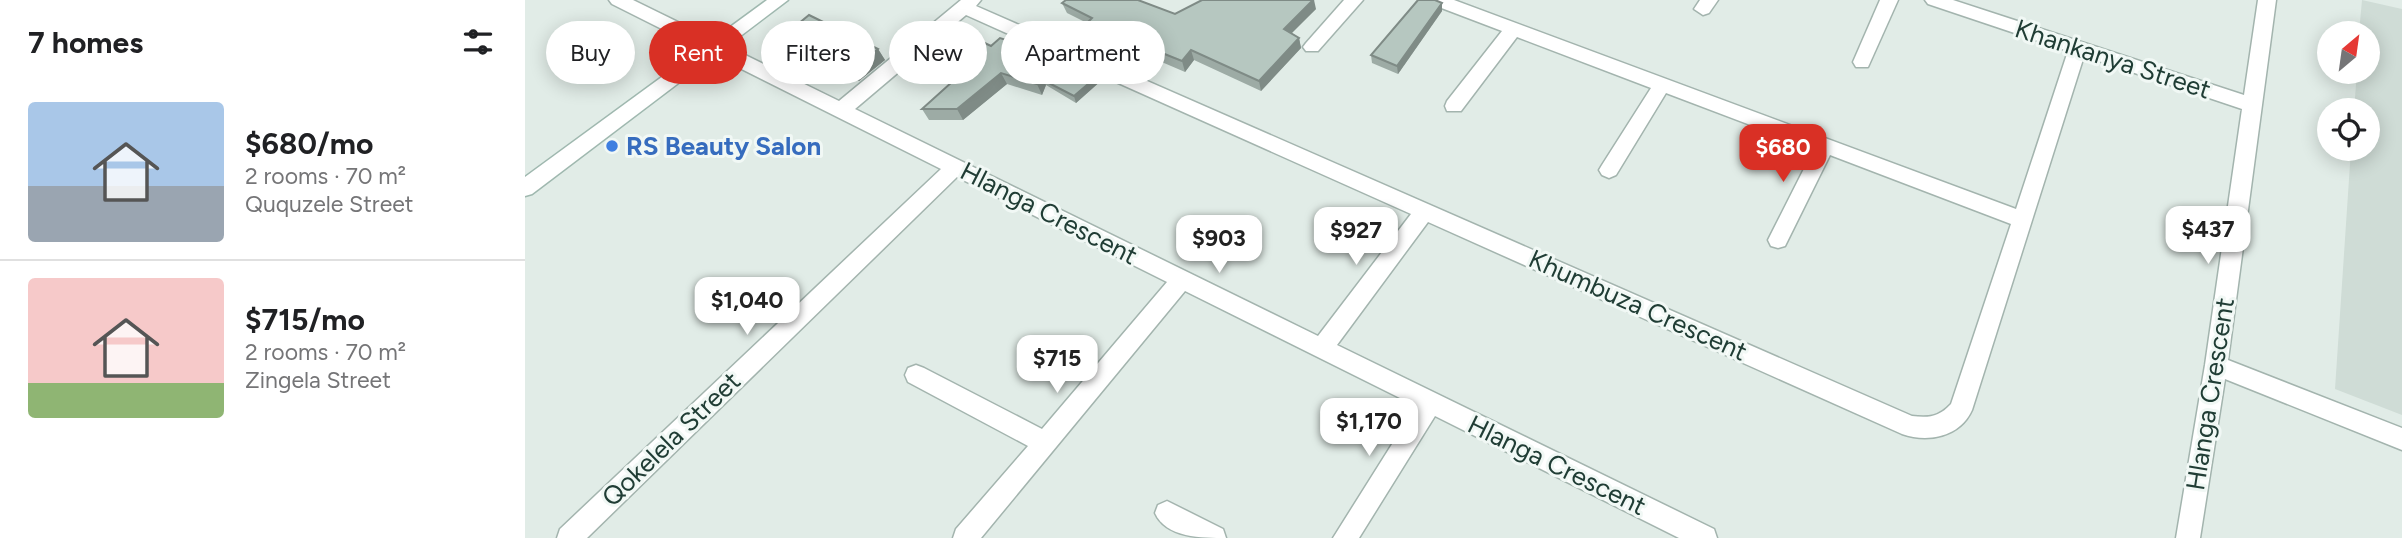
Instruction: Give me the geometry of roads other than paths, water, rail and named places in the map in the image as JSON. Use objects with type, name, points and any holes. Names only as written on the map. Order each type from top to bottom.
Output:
[{"type":"street","name":"Hlanga Crescent","points":[[618,0],[661,21]]},
{"type":"street","points":[[747,24],[779,0]]},
{"type":"street","points":[[1312,47],[1354,0]]},
{"type":"street","points":[[1437,0],[2022,220]]},
{"type":"street","points":[[1862,62],[1889,0]]},
{"type":"street","name":"Khankanya Street","points":[[1934,0],[2252,105]]},
{"type":"street","name":"Hlanga Crescent","points":[[2187,538],[2215,365],[2267,0]]},
{"type":"street","points":[[841,110],[968,3]]},
{"type":"street","name":"Khumbuza Crescent","points":[[968,3],[1425,211],[1910,426],[1929,429],[1951,422],[1961,410],[2078,47]]},
{"type":"street","points":[[1454,106],[1513,29]]},
{"type":"street","name":"Hlanga Crescent","points":[[747,63],[1705,538]]},
{"type":"street","points":[[525,188],[665,84]]},
{"type":"street","points":[[1609,170],[1662,85]]},
{"type":"street","points":[[1778,240],[1825,146]]},
{"type":"street","name":"Qokelela Street","points":[[569,538],[955,166]]},
{"type":"street","points":[[1322,348],[1425,211]]},
{"type":"street","points":[[965,538],[1182,280]]},
{"type":"street","points":[[2215,365],[2402,439]]},
{"type":"street","points":[[916,375],[1045,443]]},
{"type":"street","points":[[1345,538],[1431,402]]},
{"type":"street","points":[[1167,513],[1214,538]]},
{"type":"place","name":"RS Beauty Salon","points":[[612,146]]}]
